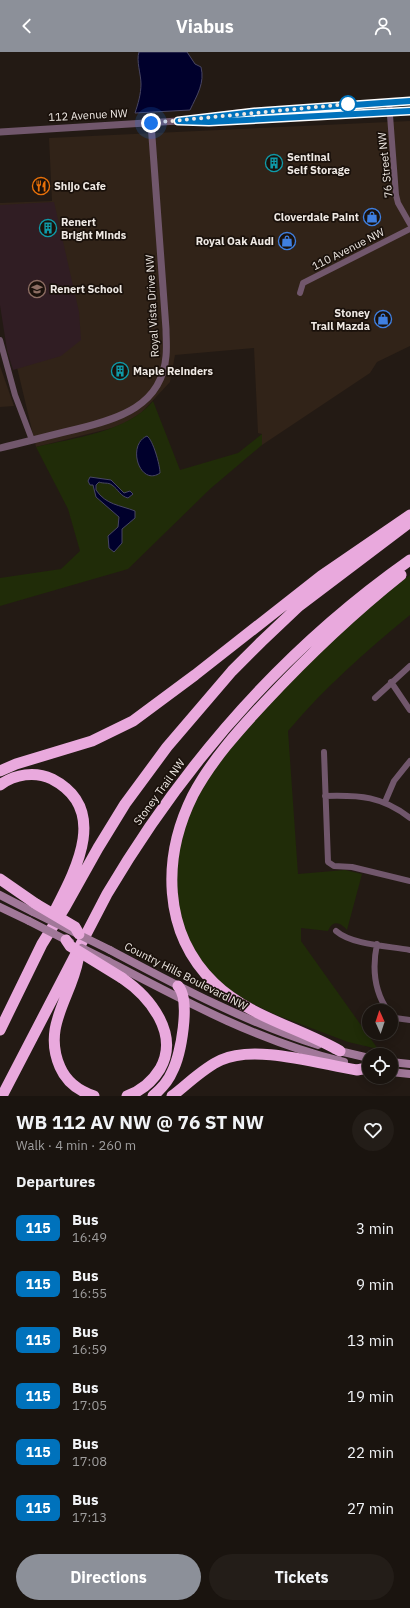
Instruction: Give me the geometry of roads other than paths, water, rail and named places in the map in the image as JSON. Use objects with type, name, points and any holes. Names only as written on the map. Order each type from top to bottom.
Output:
[{"type":"highway","points":[[0,770],[92,741],[133,721],[196,675],[321,576],[410,514]]},
{"type":"highway","name":"Stoney Trail NW","points":[[0,1030],[42,944],[125,804],[167,747],[204,703],[261,642],[299,606],[410,522]]},
{"type":"highway","name":"Stoney Trail NW","points":[[2,1096],[81,936],[122,868],[160,810],[206,749],[265,683],[336,617],[410,560]]},
{"type":"highway","points":[[340,1051],[326,1042],[241,1005],[228,995],[203,971],[185,942],[177,921],[170,884],[172,858],[179,831],[193,797],[212,765],[233,738],[295,670],[325,641],[363,605],[410,568]]},
{"type":"highway","points":[[0,762],[32,754],[47,754]]},
{"type":"highway","points":[[0,785],[22,775],[48,777],[65,787],[74,796],[83,815],[84,842],[68,884],[43,934],[42,944]]},
{"type":"highway","points":[[0,880],[35,908],[75,927],[81,936],[78,964],[56,1023],[54,1049],[59,1065],[67,1078],[80,1090],[94,1096]]},
{"type":"highway","points":[[66,940],[70,946],[133,985],[154,1008],[162,1023],[166,1040],[164,1057],[156,1075],[146,1086],[127,1096]]},
{"type":"highway","points":[[153,1096],[168,1080],[176,1062],[180,1043],[184,1001],[182,991],[178,986]]},
{"type":"highway","points":[[172,1096],[212,1064],[230,1056],[244,1053],[272,1054],[356,1070],[362,1068]]},
{"type":"main road","points":[[0,895],[35,908]]},
{"type":"main road","name":"Country Hills Boulevard NW","points":[[0,907],[184,1001],[269,1040],[308,1053],[362,1064]]},
{"type":"main road","name":"Country Hills Boulevard NW","points":[[81,936],[178,986],[260,1025],[340,1051],[362,1062]]},
{"type":"main road","points":[[398,1063],[410,1064]]},
{"type":"main road","points":[[398,1073],[410,1074]]},
{"type":"street","name":"112 Avenue NW","points":[[0,132],[178,121],[239,113],[410,101]]},
{"type":"street","name":"76 Street NW","points":[[389,102],[396,195],[400,207],[410,224]]},
{"type":"street","name":"112 Avenue NW","points":[[178,121],[209,122],[410,111]]},
{"type":"street","name":"Royal Vista Drive NW","points":[[0,448],[97,424],[125,415],[147,398],[162,374],[166,357],[166,329],[151,123]]},
{"type":"street","name":"110 Avenue NW","points":[[300,293],[303,283],[410,229]]},
{"type":"street","points":[[0,340],[16,397],[32,440]]},
{"type":"street","points":[[375,698],[410,666]]},
{"type":"street","points":[[391,682],[410,710]]},
{"type":"street","points":[[324,752],[328,862],[334,866],[352,867],[410,881]]},
{"type":"street","points":[[385,802],[394,781],[410,762]]},
{"type":"street","points":[[325,796],[356,795],[385,802],[410,818]]},
{"type":"street","points":[[336,931],[343,937],[410,950]]},
{"type":"street","points":[[377,944],[374,959],[374,978],[379,994],[384,1004]]},
{"type":"street","points":[[398,1018],[410,1020]]},
{"type":"water","points":[[139,52],[187,52],[195,64],[201,67],[201,84],[190,110],[135,113],[141,88],[138,59]]},
{"type":"water","points":[[147,436],[154,447],[160,469],[160,473],[153,476],[142,470],[138,463],[137,448],[141,441]]},
{"type":"water","points":[[90,477],[111,480],[124,493],[130,491],[133,494],[128,498],[123,496],[110,484],[99,482],[96,485],[96,490],[104,499],[135,511],[135,518],[122,529],[122,543],[114,552],[109,548],[108,536],[118,527],[119,517],[96,497],[93,485],[90,485],[88,481]]},
{"type":"place","name":"Sentinal Self Storage","points":[[274,163]]},
{"type":"place","name":"Shijo Cafe","points":[[41,186]]},
{"type":"place","name":"Cloverdale Paint","points":[[372,217]]},
{"type":"place","name":"Renert Bright Minds","points":[[48,228]]},
{"type":"place","name":"Royal Oak Audi","points":[[287,241]]},
{"type":"place","name":"Renert School","points":[[37,289]]},
{"type":"place","name":"Stoney Trail Mazda","points":[[383,319]]},
{"type":"place","name":"Maple Reinders","points":[[120,371]]}]
